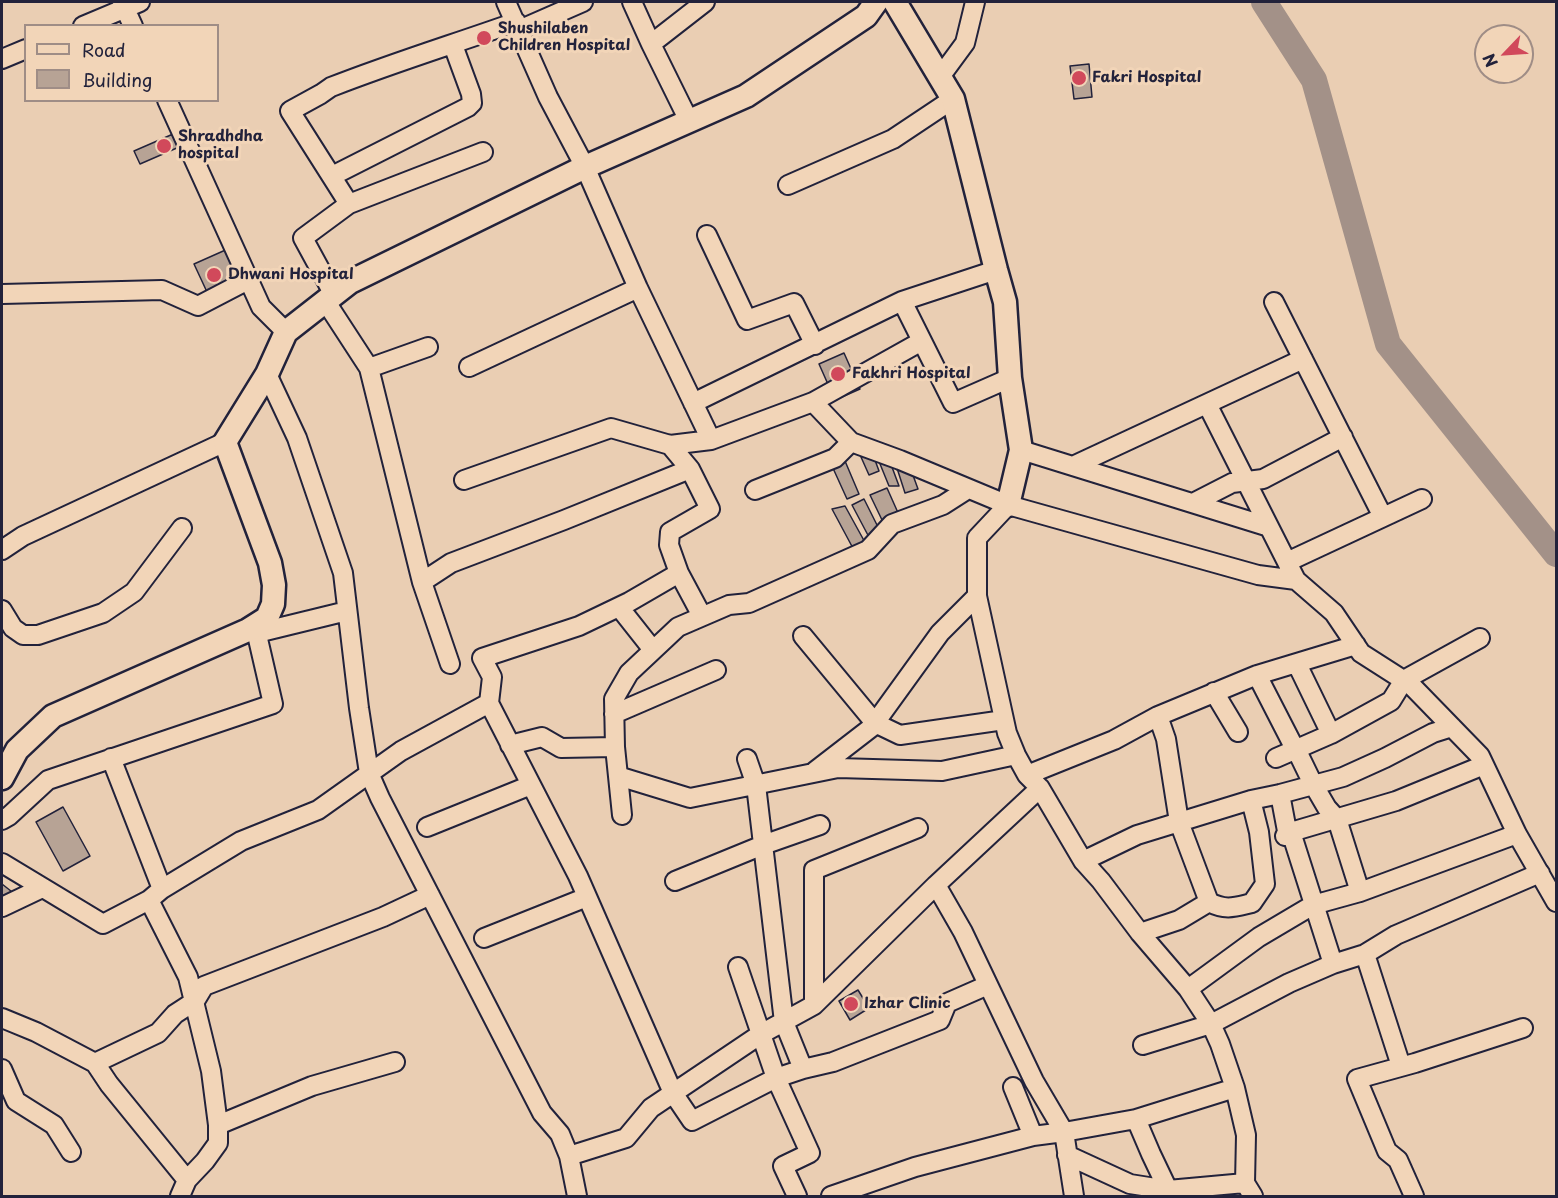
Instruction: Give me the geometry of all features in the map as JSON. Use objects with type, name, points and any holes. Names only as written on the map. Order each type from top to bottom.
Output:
[{"type":"main road","points":[[2,778],[17,750],[53,716],[256,629],[267,618],[273,604],[274,585],[270,562],[225,442],[267,374],[286,332],[350,282],[585,167],[746,96],[866,16],[876,2]]},
{"type":"main road","points":[[895,2],[952,99],[1005,302],[1010,378],[1021,450],[1008,505]]},
{"type":"street","points":[[506,2],[548,97],[585,167],[638,288],[711,440]]},
{"type":"street","points":[[349,204],[290,111],[331,87],[420,54],[518,26],[583,2]]},
{"type":"street","points":[[632,2],[689,121]]},
{"type":"street","points":[[651,44],[705,2]]},
{"type":"street","points":[[940,77],[965,43],[975,2]]},
{"type":"street","points":[[87,24],[129,4],[133,24]]},
{"type":"street","points":[[332,176],[472,103],[471,94],[453,45]]},
{"type":"street","points":[[2,59],[24,50]]},
{"type":"street","points":[[788,185],[893,139],[952,99]]},
{"type":"street","points":[[168,102],[261,307],[286,332]]},
{"type":"street","points":[[450,664],[422,582],[369,368],[330,299],[303,238],[349,204],[483,152]]},
{"type":"street","points":[[706,235],[747,320],[794,303],[815,345]]},
{"type":"street","points":[[693,403],[902,302],[996,270]]},
{"type":"street","points":[[2,294],[162,290],[198,306],[248,280]]},
{"type":"street","points":[[469,367],[638,288]]},
{"type":"street","points":[[902,302],[953,403],[1010,378]]},
{"type":"street","points":[[1274,302],[1383,517]]},
{"type":"street","points":[[464,480],[611,428],[670,446],[711,440],[813,402],[922,342]]},
{"type":"street","points":[[369,368],[428,347]]},
{"type":"street","points":[[1074,466],[1303,359]]},
{"type":"street","points":[[267,374],[297,438],[343,573],[369,772],[380,798],[542,1113],[560,1134],[569,1156],[577,1197]]},
{"type":"street","points":[[813,402],[850,442],[1008,505],[1258,575],[1296,579]]},
{"type":"street","points":[[1207,404],[1296,579],[1334,613],[1361,653],[1411,685],[1480,756],[1517,834],[1557,902]]},
{"type":"street","points":[[1193,503],[1232,483],[1263,478],[1343,437]]},
{"type":"street","points":[[2,549],[23,536],[225,442]]},
{"type":"street","points":[[756,490],[835,458],[850,442]]},
{"type":"street","points":[[670,446],[690,469],[710,508],[670,532],[669,544],[679,573],[702,616]]},
{"type":"street","points":[[1021,450],[1269,527]]},
{"type":"street","points":[[422,582],[451,563],[690,469]]},
{"type":"street","points":[[622,815],[615,747],[614,699],[629,673],[653,650],[678,627],[729,605],[749,603],[868,550],[892,524],[943,505],[968,489]]},
{"type":"street","points":[[1287,562],[1422,499]]},
{"type":"street","points":[[1008,505],[977,538],[977,596],[1007,733],[1027,775],[1040,788],[1083,861],[1188,989],[1211,1024],[1235,1088],[1246,1135],[1249,1190],[1170,1193],[1130,1184],[1067,1155]]},
{"type":"street","points":[[2,610],[13,628],[23,635],[38,635],[103,613],[134,592],[182,528]]},
{"type":"street","points":[[679,573],[619,607],[579,626],[482,658],[492,677],[489,703],[587,897],[673,1093],[692,1121],[776,1078],[833,1062],[940,1020],[947,1004],[988,985]]},
{"type":"street","points":[[811,774],[875,723],[940,633],[977,596]]},
{"type":"street","points":[[619,607],[653,650]]},
{"type":"street","points":[[2,820],[48,780],[273,704],[256,629],[347,611]]},
{"type":"street","points":[[803,636],[875,723],[900,735],[1004,720]]},
{"type":"street","points":[[1276,758],[1331,734],[1391,701],[1404,680],[1480,638]]},
{"type":"street","points":[[1027,775],[1114,740],[1158,716],[1257,675],[1356,645]]},
{"type":"street","points":[[1297,664],[1331,734]]},
{"type":"street","points":[[614,714],[716,670]]},
{"type":"street","points":[[1257,675],[1313,784],[1327,808],[1337,819],[1359,892]]},
{"type":"street","points":[[1214,692],[1238,732]]},
{"type":"street","points":[[2,863],[103,924],[155,895],[241,841],[318,810],[401,751],[489,703]]},
{"type":"street","points":[[1158,716],[1166,740],[1179,822],[1209,902],[1220,908],[1232,908],[1252,903],[1264,884],[1259,832],[1251,800]]},
{"type":"street","points":[[1083,861],[1137,835],[1251,800],[1343,777],[1393,755],[1433,733],[1452,727]]},
{"type":"street","points":[[510,745],[542,737],[561,748],[615,747]]},
{"type":"street","points":[[618,776],[690,798],[838,768],[942,771],[1016,755]]},
{"type":"street","points":[[2,1018],[36,1032],[95,1063],[184,1188],[218,1143],[211,1071],[195,1001],[188,977],[155,895],[111,758]]},
{"type":"street","points":[[747,759],[756,784],[784,1022],[803,1069]]},
{"type":"street","points":[[1288,834],[1396,801],[1484,765]]},
{"type":"street","points":[[427,827],[531,785]]},
{"type":"street","points":[[569,1156],[626,1138],[651,1108],[761,1034],[814,1005],[936,885],[1040,788]]},
{"type":"street","points":[[1280,794],[1287,831],[1333,964]]},
{"type":"street","points":[[675,881],[763,845],[820,825]]},
{"type":"street","points":[[814,1005],[814,870],[918,828]]},
{"type":"street","points":[[1188,989],[1259,937],[1313,905],[1359,892],[1517,834]]},
{"type":"street","points":[[1143,1045],[1211,1024],[1289,983],[1333,964],[1365,954],[1396,935],[1540,873]]},
{"type":"street","points":[[936,885],[963,932],[1034,1081],[1064,1132],[1074,1197]]},
{"type":"street","points":[[2,907],[42,888]]},
{"type":"street","points":[[95,1063],[158,1033],[175,1014],[195,1001],[204,986],[383,917],[430,895]]},
{"type":"street","points":[[484,938],[587,897]]},
{"type":"street","points":[[1140,933],[1179,920],[1209,902]]},
{"type":"street","points":[[1365,954],[1401,1066]]},
{"type":"street","points":[[738,967],[776,1078],[810,1153],[783,1166],[797,1197]]},
{"type":"street","points":[[1414,1197],[1398,1160],[1387,1151],[1357,1079],[1523,1028]]},
{"type":"street","points":[[218,1125],[312,1086],[395,1062]]},
{"type":"street","points":[[2,1069],[16,1101],[54,1125],[71,1152]]},
{"type":"street","points":[[1013,1087],[1034,1136]]},
{"type":"street","points":[[831,1197],[915,1167],[1034,1136],[1136,1119],[1235,1088]]},
{"type":"street","points":[[1136,1119],[1150,1154],[1170,1193]]},
{"type":"building","points":[[1089,64],[1092,97],[1074,99],[1070,66]]},
{"type":"building","points":[[180,131],[186,144],[140,164],[134,151]]},
{"type":"building","points":[[230,248],[243,277],[207,292],[194,264]]},
{"type":"building","points":[[844,353],[860,389],[835,400],[819,364]]},
{"type":"building","points":[[872,452],[879,471],[869,475],[861,457]]},
{"type":"building","points":[[878,459],[889,459],[899,486],[889,486]]},
{"type":"building","points":[[845,461],[859,494],[847,499],[832,466]]},
{"type":"building","points":[[896,465],[910,467],[918,489],[905,493]]},
{"type":"building","points":[[887,488],[899,515],[883,522],[870,495]]},
{"type":"building","points":[[864,499],[881,533],[870,539],[852,505]]},
{"type":"building","points":[[845,506],[867,546],[855,552],[832,509]]},
{"type":"building","points":[[63,807],[90,856],[63,871],[36,822]]},
{"type":"building","points":[[2,884],[16,895],[2,901]]},
{"type":"building","points":[[858,990],[869,1008],[850,1020],[839,1001]]},
{"type":"waterway","points":[[1264,2],[1314,80],[1388,344],[1556,554]]},
{"type":"place","name":"Shushilaben Children Hospital","points":[[484,38]]},
{"type":"place","name":"Fakri Hospital","points":[[1079,78]]},
{"type":"place","name":"Shradhdha hospital","points":[[164,146]]},
{"type":"place","name":"Dhwani Hospital","points":[[214,275]]},
{"type":"place","name":"Fakhri Hospital","points":[[838,374]]},
{"type":"place","name":"Izhar Clinic","points":[[851,1004]]}]
